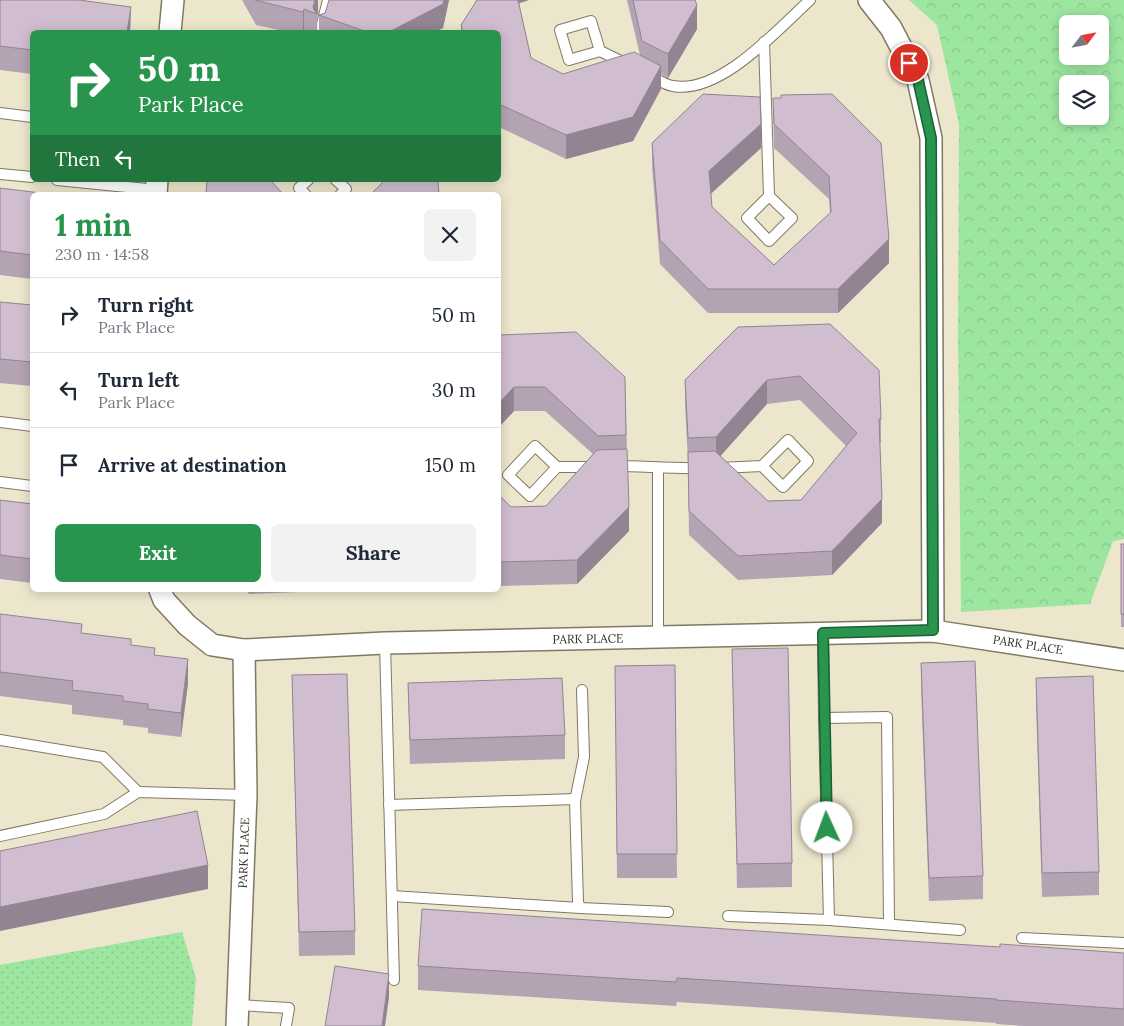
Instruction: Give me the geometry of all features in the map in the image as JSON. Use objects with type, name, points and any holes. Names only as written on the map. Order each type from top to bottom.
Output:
[{"type":"street","points":[[170,30],[173,0]]},
{"type":"street","points":[[868,0],[891,28],[918,80],[931,138],[933,630]]},
{"type":"street","name":"PARK PLACE","points":[[161,592],[164,600],[187,625],[212,644],[244,650],[385,644],[933,630],[1124,660]]},
{"type":"street","name":"PARK PLACE","points":[[237,1026],[246,795],[244,650]]},
{"type":"lane","points":[[320,30],[328,0]]},
{"type":"lane","points":[[600,51],[591,21],[560,30],[569,60],[600,51],[668,85],[675,87],[698,85],[718,78],[740,63],[810,0]]},
{"type":"lane","points":[[764,42],[769,196],[792,218],[769,241],[747,218],[769,196]]},
{"type":"lane","points":[[0,113],[30,116]]},
{"type":"lane","points":[[0,174],[30,178]]},
{"type":"lane","points":[[95,182],[157,188]]},
{"type":"lane","points":[[303,192],[299,188],[306,182]]},
{"type":"lane","points":[[338,182],[346,189],[343,192]]},
{"type":"lane","points":[[0,422],[30,426]]},
{"type":"lane","points":[[557,467],[530,496],[508,474],[535,446],[557,467],[641,466],[676,469],[762,466],[788,440],[808,460],[782,487],[762,466]]},
{"type":"lane","points":[[658,468],[658,637]]},
{"type":"lane","points":[[0,482],[30,486]]},
{"type":"lane","points":[[823,633],[829,920]]},
{"type":"lane","points":[[385,644],[394,980]]},
{"type":"lane","points":[[580,908],[574,829],[575,799],[584,756],[582,690]]},
{"type":"lane","points":[[824,718],[886,717],[889,924]]},
{"type":"lane","points":[[0,740],[103,757],[138,792]]},
{"type":"lane","points":[[0,836],[104,814],[138,792],[246,795]]},
{"type":"lane","points":[[389,805],[575,799]]},
{"type":"lane","points":[[392,896],[668,912]]},
{"type":"lane","points":[[728,916],[829,920],[960,930]]},
{"type":"lane","points":[[1022,938],[1124,943]]},
{"type":"lane","points":[[238,1005],[289,1008],[286,1026]]},
{"type":"green space","points":[[909,0],[1124,0],[1124,539],[1113,541],[1090,604],[961,612],[958,342],[959,124],[937,25]]},
{"type":"green space","points":[[182,932],[196,978],[192,1026],[0,1026],[0,965]]},
{"type":"building","points":[[0,0],[79,0],[131,7],[127,30],[30,30],[30,50],[0,46]]},
{"type":"building","points":[[255,0],[315,0],[313,7],[317,14],[304,9],[303,12]]},
{"type":"building","points":[[329,0],[444,0],[443,4],[393,30],[361,30],[319,15],[325,13]]},
{"type":"building","points":[[477,0],[518,0],[531,58],[563,74],[634,52],[661,66],[633,117],[566,135],[501,105],[501,30],[462,30],[461,25]]},
{"type":"building","points":[[633,0],[695,0],[697,5],[668,54],[642,41]]},
{"type":"building","points":[[703,94],[760,97],[761,124],[709,171],[712,207],[774,265],[831,212],[829,176],[774,124],[773,98],[781,98],[781,95],[832,94],[881,143],[889,239],[838,289],[708,289],[660,240],[652,143]]},
{"type":"building","points":[[207,182],[272,182],[281,192],[206,192]]},
{"type":"building","points":[[383,182],[438,182],[439,192],[373,192]]},
{"type":"building","points":[[0,188],[33,192],[30,192],[30,255],[0,251]]},
{"type":"building","points":[[0,302],[30,305],[30,362],[0,359]]},
{"type":"building","points":[[830,324],[879,370],[882,499],[832,551],[738,556],[689,511],[688,452],[715,451],[768,501],[801,500],[857,433],[800,376],[767,380],[716,437],[688,438],[685,380],[738,327]]},
{"type":"building","points":[[576,332],[625,377],[626,435],[598,436],[545,387],[514,387],[501,401],[501,335]]},
{"type":"building","points":[[627,449],[629,507],[577,560],[501,562],[501,497],[511,507],[546,506],[597,450]]},
{"type":"building","points":[[0,500],[30,504],[30,559],[0,555]]},
{"type":"building","points":[[1121,544],[1124,544],[1124,614],[1121,614]]},
{"type":"building","points":[[0,614],[82,624],[81,633],[131,639],[131,645],[155,648],[154,655],[188,659],[181,713],[148,709],[148,704],[123,701],[123,696],[72,690],[73,681],[0,672]]},
{"type":"building","points":[[788,648],[792,863],[737,864],[732,649]]},
{"type":"building","points":[[975,661],[983,876],[929,878],[921,663]]},
{"type":"building","points":[[675,665],[677,854],[617,854],[615,666]]},
{"type":"building","points":[[347,674],[355,931],[299,932],[292,675]]},
{"type":"building","points":[[1093,676],[1099,872],[1042,873],[1036,678]]},
{"type":"building","points":[[562,678],[565,735],[410,740],[408,683]]},
{"type":"building","points":[[197,811],[208,865],[0,907],[0,851]]},
{"type":"building","points":[[422,909],[1000,947],[1000,944],[1124,953],[1124,1009],[677,978],[676,982],[418,966]]},
{"type":"building","points":[[335,966],[389,974],[382,1026],[325,1026]]},
{"type":"route","points":[[827,828],[823,633],[933,630],[931,138],[918,80],[909,63]]}]
